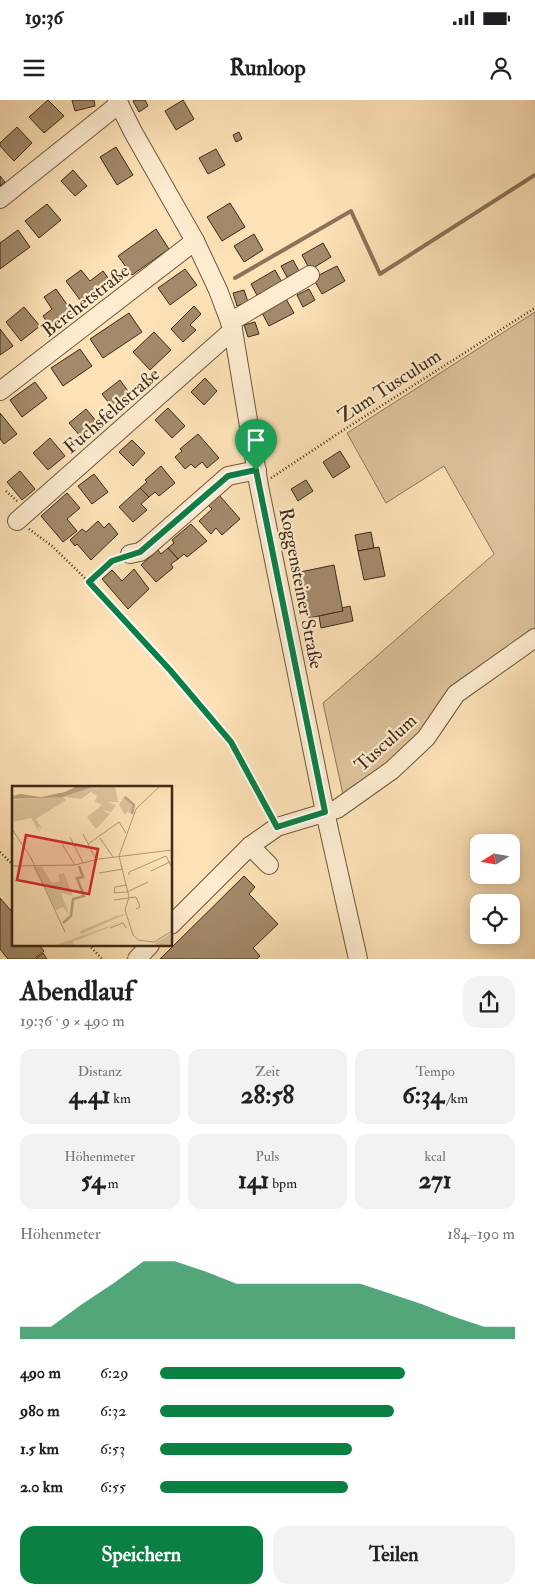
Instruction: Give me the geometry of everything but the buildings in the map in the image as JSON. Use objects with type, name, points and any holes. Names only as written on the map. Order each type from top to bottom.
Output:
[{"type":"street","points":[[0,199],[118,102]]},
{"type":"street","name":"Roggensteiner Straße","points":[[118,102],[195,242],[218,290],[232,326],[258,478],[325,812],[358,959]]},
{"type":"street","name":"Berchetstraße","points":[[0,391],[195,242]]},
{"type":"street","name":"Fuchsfeldstraße","points":[[17,521],[232,326],[310,275]]},
{"type":"street","points":[[130,554],[140,552],[147,547],[228,476],[258,478]]},
{"type":"street","name":"Tusculum","points":[[172,924],[250,846],[277,827],[337,809],[392,770],[426,738],[456,694],[535,638]]},
{"type":"street","points":[[250,846],[269,865]]},
{"type":"street","points":[[137,959],[149,946]]},
{"type":"path","name":"Zum Tusculum","points":[[258,478],[535,308]]},
{"type":"path","points":[[17,521],[52,546],[89,582],[170,670],[231,742],[277,827]]},
{"type":"path","points":[[89,582],[112,561],[130,554]]},
{"type":"path","points":[[0,852],[12,864]]},
{"type":"path","points":[[90,946],[102,959]]},
{"type":"shaded area","points":[[535,312],[535,633],[423,735],[344,799],[323,703],[494,554],[444,466],[386,503],[347,433]]},
{"type":"waterway","points":[[235,278],[351,211],[380,274],[535,175]]},
{"type":"route","points":[[256,470],[325,812],[277,827],[231,742],[170,670],[89,582],[112,561],[140,552],[147,547],[228,476],[256,470]]}]
